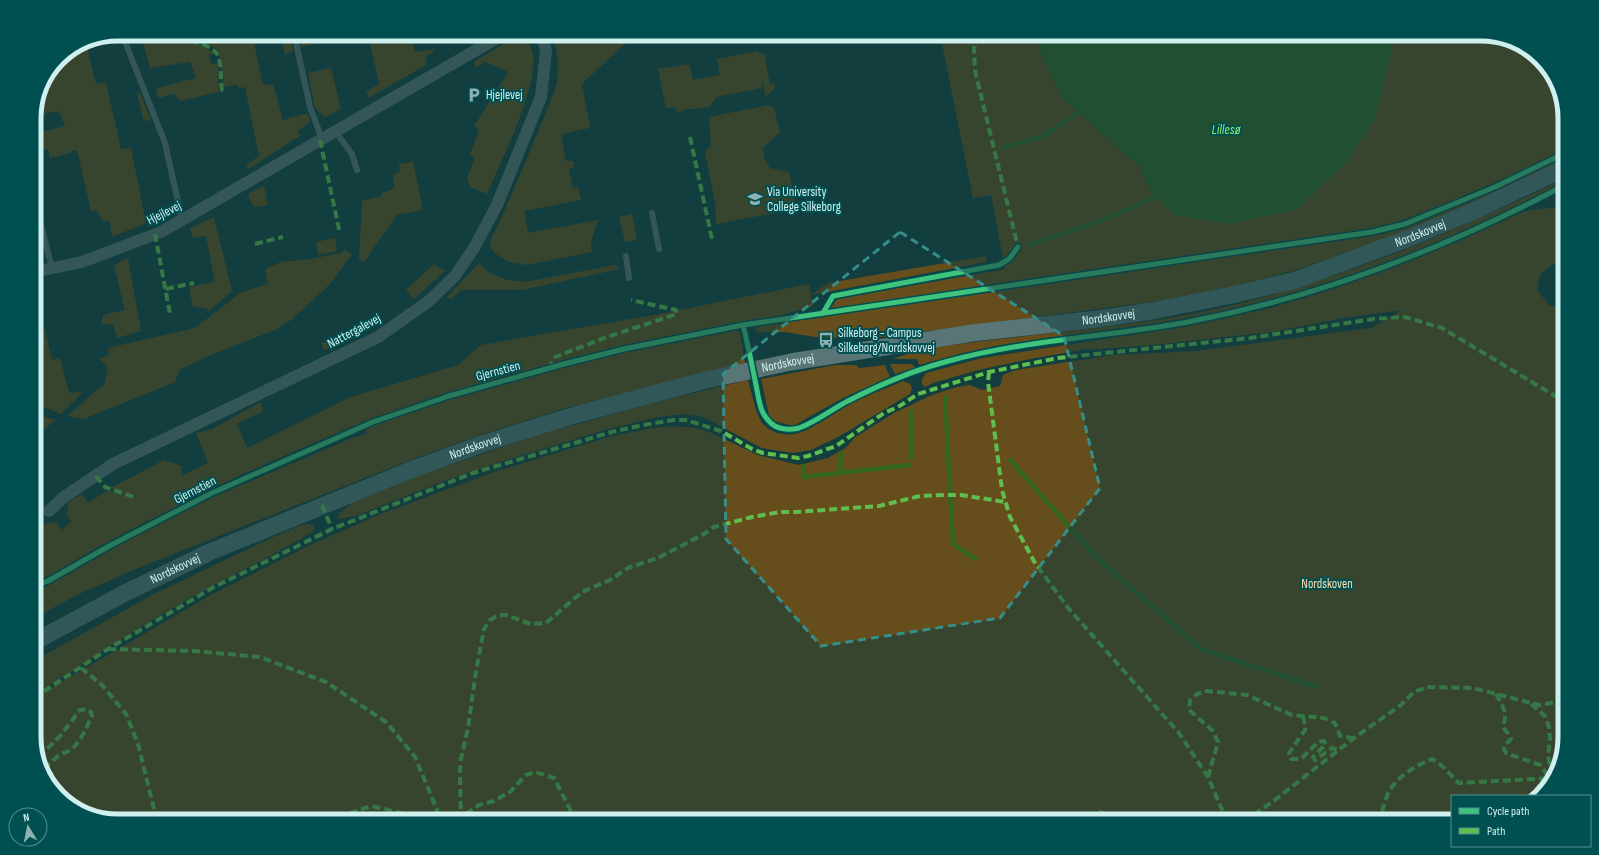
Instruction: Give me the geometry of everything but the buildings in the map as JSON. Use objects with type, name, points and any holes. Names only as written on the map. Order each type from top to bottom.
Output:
[{"type":"street","name":"Hjejlevej","points":[[41,270],[87,260],[161,232],[492,41]]},
{"type":"street","name":"Nattergalevej","points":[[49,511],[64,497],[113,464],[378,337],[434,296],[455,276],[474,248],[497,205],[541,97],[546,51],[544,41]]},
{"type":"street","name":"Nordskovvej","points":[[41,638],[125,593],[210,552],[408,471],[482,444],[575,414],[706,380],[791,362],[972,333],[1097,319],[1159,310],[1296,280],[1412,237],[1472,212],[1558,171]]},
{"type":"lane","points":[[125,41],[165,143],[182,220]]},
{"type":"lane","points":[[296,41],[310,107],[322,139]]},
{"type":"lane","points":[[335,131],[352,154],[357,170]]},
{"type":"lane","points":[[652,213],[659,249]]},
{"type":"lane","points":[[41,225],[52,268]]},
{"type":"lane","points":[[626,256],[629,278]]},
{"type":"highlighted area","points":[[900,232],[1064,336],[1100,488],[1000,618],[821,646],[726,539],[723,374]]},
{"type":"green space","points":[[143,41],[179,41],[200,45],[215,54],[209,55],[211,64],[218,63],[219,92],[180,101],[175,94],[158,98],[156,88],[196,78],[190,62],[150,68]]},
{"type":"green space","points":[[196,41],[254,41],[263,85],[273,84],[283,120],[308,113],[310,122],[298,131],[300,136],[248,169],[246,165],[259,156],[245,87],[239,88],[238,84],[223,87],[220,55],[218,51],[206,43]]},
{"type":"green space","points":[[282,41],[291,41],[293,52],[285,54]]},
{"type":"green space","points":[[300,41],[327,41],[301,47]]},
{"type":"green space","points":[[370,41],[412,41],[415,52],[435,49],[425,58],[427,64],[369,98],[366,92],[379,84]]},
{"type":"green space","points":[[510,41],[526,41],[530,46],[533,59],[532,76],[527,97],[510,142],[487,194],[470,187],[467,178],[475,158],[470,155],[479,130],[474,125],[508,72],[485,62],[476,67],[474,62]]},
{"type":"green space","points":[[554,41],[628,41],[582,84],[590,128],[561,134],[566,161],[573,161],[574,168],[569,169],[573,188],[578,187],[581,200],[524,211],[528,233],[598,220],[591,242],[592,252],[527,265],[509,262],[496,254],[491,248],[490,241],[502,217],[549,106],[557,83],[558,61]]},
{"type":"green space","points":[[941,41],[1040,41],[1040,51],[1062,98],[1139,166],[1151,192],[1392,48],[1389,41],[1486,41],[1506,45],[1524,54],[1539,67],[1550,84],[1557,103],[1558,153],[1495,183],[1401,221],[1376,228],[829,310],[837,299],[1005,269],[991,195],[973,198]]},
{"type":"green space","points":[[87,48],[96,84],[106,82],[121,149],[131,148],[146,223],[112,237],[110,221],[103,222],[97,211],[91,211],[77,150],[50,158],[48,149],[41,150],[41,132],[65,126],[59,111],[42,114],[45,93],[54,75],[67,60]]},
{"type":"green space","points":[[758,51],[758,53],[764,53],[770,84],[775,83],[775,87],[768,95],[765,96],[763,82],[761,82],[762,88],[716,97],[710,107],[682,110],[681,112],[677,113],[675,107],[666,108],[658,69],[689,64],[693,80],[720,75],[717,59]]},
{"type":"green space","points":[[331,68],[341,109],[325,117],[315,108],[308,73]]},
{"type":"green space","points":[[137,93],[140,93],[151,120],[144,121]]},
{"type":"green space","points":[[769,105],[774,107],[780,132],[763,148],[764,158],[770,168],[789,172],[797,209],[716,224],[715,202],[705,152],[711,146],[709,117]]},
{"type":"green space","points":[[1558,158],[1558,177],[1296,270],[1230,287],[1159,301],[867,339],[815,337],[785,332],[756,332],[755,327],[1299,244],[1383,234],[1401,229],[1431,217]]},
{"type":"green space","points":[[413,162],[423,210],[397,215],[364,262],[359,259],[362,201],[381,196],[381,193],[394,189],[393,175],[400,171],[399,164]]},
{"type":"green space","points":[[1558,181],[1558,186],[1404,256],[1324,284],[1242,307],[1184,319],[1007,344],[963,353],[919,365],[917,359],[893,359],[921,349],[1145,322],[1238,304],[1364,265],[1445,233]]},
{"type":"green space","points":[[264,185],[268,205],[253,207],[248,194]]},
{"type":"green space","name":"Nordskoven","points":[[1558,207],[1558,264],[1553,264],[1540,274],[1537,290],[1550,306],[1558,307],[1558,737],[1554,762],[1550,771],[1539,788],[1531,795],[1451,795],[1451,814],[118,814],[98,811],[75,801],[60,788],[45,762],[41,742],[41,694],[211,595],[308,546],[383,513],[497,471],[608,437],[652,428],[672,426],[696,428],[709,432],[758,455],[799,465],[828,458],[847,447],[854,438],[894,413],[932,395],[957,387],[970,385],[982,390],[1000,386],[1003,375],[1016,370],[1113,355],[1196,351],[1371,328],[1402,310],[1344,318],[1272,332],[1143,346],[1081,350],[978,370],[933,383],[925,387],[922,384],[922,379],[926,373],[982,358],[1202,323],[1274,307],[1336,288],[1400,265],[1459,241],[1525,211]]},
{"type":"green space","points":[[632,214],[637,240],[625,242],[619,217]]},
{"type":"green space","points":[[214,217],[232,291],[208,312],[207,308],[193,307],[189,287],[215,282],[206,236],[193,238],[190,228]]},
{"type":"green space","points":[[335,238],[337,251],[318,255],[316,242]]},
{"type":"green space","points":[[344,250],[352,254],[330,284],[291,320],[275,330],[211,355],[179,370],[175,382],[84,419],[67,416],[104,385],[108,367],[99,359],[109,355],[108,348],[195,328],[240,293],[268,284],[265,269],[281,262],[311,259],[341,253]]},
{"type":"green space","points":[[986,256],[987,262],[811,295],[828,283]]},
{"type":"green space","points":[[128,258],[141,331],[117,338],[113,324],[102,325],[103,315],[125,310],[114,265]]},
{"type":"green space","points":[[434,264],[445,271],[414,299],[406,290]]},
{"type":"green space","points":[[480,264],[489,272],[507,280],[525,282],[615,265],[620,269],[522,290],[461,290],[451,299],[447,297],[477,265]]},
{"type":"green space","points":[[809,284],[812,306],[776,317],[735,325],[737,331],[740,333],[745,363],[570,407],[483,434],[413,459],[131,571],[79,594],[41,614],[41,589],[121,544],[211,498],[352,438],[367,434],[362,423],[269,462],[179,505],[41,579],[41,527],[45,524],[56,522],[62,530],[72,521],[67,516],[68,502],[82,494],[88,503],[108,490],[112,492],[116,491],[111,488],[164,460],[182,466],[181,476],[208,463],[196,433],[212,429],[261,402],[263,411],[237,424],[247,448],[351,397],[458,365],[481,345],[665,313]]},
{"type":"green space","points":[[41,316],[52,360],[60,358],[69,393],[84,391],[61,414],[41,406]]},
{"type":"green space","points":[[371,322],[373,327],[351,339],[348,332]]},
{"type":"green space","points":[[345,335],[347,341],[324,350],[321,343]]},
{"type":"green space","points":[[890,364],[912,364],[915,368],[895,374]]},
{"type":"green space","points":[[835,365],[856,365],[859,368],[885,365],[890,377],[843,398],[793,426],[774,421],[769,416],[761,379]]},
{"type":"green space","points":[[748,380],[760,420],[766,427],[773,431],[786,434],[800,433],[807,430],[854,402],[903,381],[910,384],[912,388],[910,394],[838,437],[811,450],[792,453],[762,448],[703,417],[685,414],[658,417],[605,430],[497,463],[444,481],[356,516],[337,519],[341,512],[352,503],[416,477],[535,436],[660,401]]},
{"type":"green space","points":[[41,416],[56,420],[44,429],[41,434]]},
{"type":"green space","points":[[308,524],[314,526],[314,531],[162,614],[41,691],[41,657],[150,596],[299,526]]},
{"type":"water","name":"Lillesø","points":[[1040,41],[1389,41],[1392,48],[1375,119],[1346,162],[1298,209],[1228,224],[1174,215],[1151,192],[1139,166],[1062,98],[1040,51]]},
{"type":"waterway","points":[[1002,148],[1043,136],[1078,113]]},
{"type":"waterway","points":[[1029,245],[1103,220],[1156,197]]},
{"type":"waterway","points":[[945,397],[953,544],[975,559]]},
{"type":"waterway","points":[[911,411],[911,458]]},
{"type":"waterway","points":[[840,472],[841,453]]},
{"type":"waterway","points":[[1010,460],[1097,558],[1201,649],[1317,687]]},
{"type":"waterway","points":[[804,466],[803,477],[910,465]]},
{"type":"marked path","points":[[190,41],[208,47],[218,56],[222,90],[226,92]]},
{"type":"marked path","points":[[976,41],[974,50],[975,71],[1018,247]]},
{"type":"marked path","points":[[690,137],[712,239]]},
{"type":"marked path","points":[[320,140],[340,234]]},
{"type":"marked path","points":[[155,234],[170,314]]},
{"type":"marked path","points":[[255,244],[283,237]]},
{"type":"marked path","points":[[166,289],[194,283]]},
{"type":"marked path","points":[[549,369],[555,357],[607,337],[677,314],[676,310],[631,300]]},
{"type":"marked path","points":[[41,693],[108,649],[214,587],[332,529],[473,473],[612,432],[643,425],[674,420],[686,420],[721,431],[752,449],[763,453],[798,458],[836,446],[884,413],[898,407],[918,394],[989,372],[1058,358],[1250,338],[1373,319],[1405,317],[1442,328],[1558,398]]},
{"type":"marked path","points":[[989,372],[988,382],[1002,490],[1010,517],[1035,563],[1069,609],[1179,733],[1208,777],[1224,814]]},
{"type":"marked path","points":[[96,476],[105,487],[134,497]]},
{"type":"marked path","points":[[461,814],[461,759],[468,728],[476,671],[484,629],[490,620],[495,617],[506,615],[531,624],[546,623],[582,592],[610,580],[628,568],[658,558],[704,534],[714,527],[752,517],[780,512],[879,506],[920,496],[961,495],[1005,502]]},
{"type":"marked path","points":[[322,505],[332,529]]},
{"type":"marked path","points":[[108,649],[194,651],[260,657],[326,682],[386,722],[415,757],[437,810],[437,814]]},
{"type":"marked path","points":[[81,668],[102,685],[126,714],[138,744],[155,814]]},
{"type":"marked path","points":[[1254,814],[1271,803],[1354,738],[1401,705],[1414,692],[1427,687],[1473,688],[1539,705],[1558,702]]},
{"type":"marked path","points":[[1208,777],[1218,742],[1213,731],[1189,710],[1190,700],[1197,694],[1207,691],[1247,695],[1292,715],[1324,718],[1335,723],[1340,736],[1354,738]]},
{"type":"marked path","points":[[1496,694],[1505,712],[1503,727],[1510,735],[1511,739],[1505,745],[1504,749],[1506,753],[1540,765],[1548,775]]},
{"type":"marked path","points":[[1531,704],[1545,716],[1549,727],[1550,739],[1548,755],[1551,770]]},
{"type":"marked path","points":[[42,754],[61,735],[80,710],[86,709],[91,712],[92,716],[77,744],[70,750],[59,755],[47,766]]},
{"type":"marked path","points":[[1303,716],[1305,730],[1289,753],[1291,759],[1301,759],[1318,742],[1324,741],[1326,744],[1313,757],[1315,760],[1332,748],[1339,750]]},
{"type":"marked path","points":[[1380,814],[1390,790],[1400,778],[1412,769],[1432,759],[1443,767],[1459,783],[1546,778]]},
{"type":"marked path","points":[[466,814],[479,805],[494,801],[510,792],[526,775],[535,772],[554,778],[572,814]]},
{"type":"marked path","points":[[348,814],[371,806],[403,814]]},
{"type":"marked path","points":[[1094,814],[1101,812],[1106,814]]},
{"type":"cycle path","name":"Gjernstien","points":[[41,584],[111,545],[212,493],[373,422],[449,396],[624,349],[743,325],[1372,232],[1405,224],[1495,187],[1558,156]]},
{"type":"cycle path","points":[[743,325],[763,413],[775,426],[790,430],[812,422],[848,401],[884,384],[908,374],[945,362],[1035,344],[1188,322],[1237,312],[1334,284],[1381,268],[1475,229],[1558,189]]},
{"type":"cycle path","points":[[823,313],[833,296],[999,265],[1009,259],[1018,247]]},
{"type":"place","name":"Hjejlevej","points":[[474,95]]},
{"type":"place","name":"Via University College Silkeborg","points":[[755,199]]},
{"type":"place","name":"Silkeborg - Campus Silkeborg/Nordskovvej","points":[[826,340]]}]
